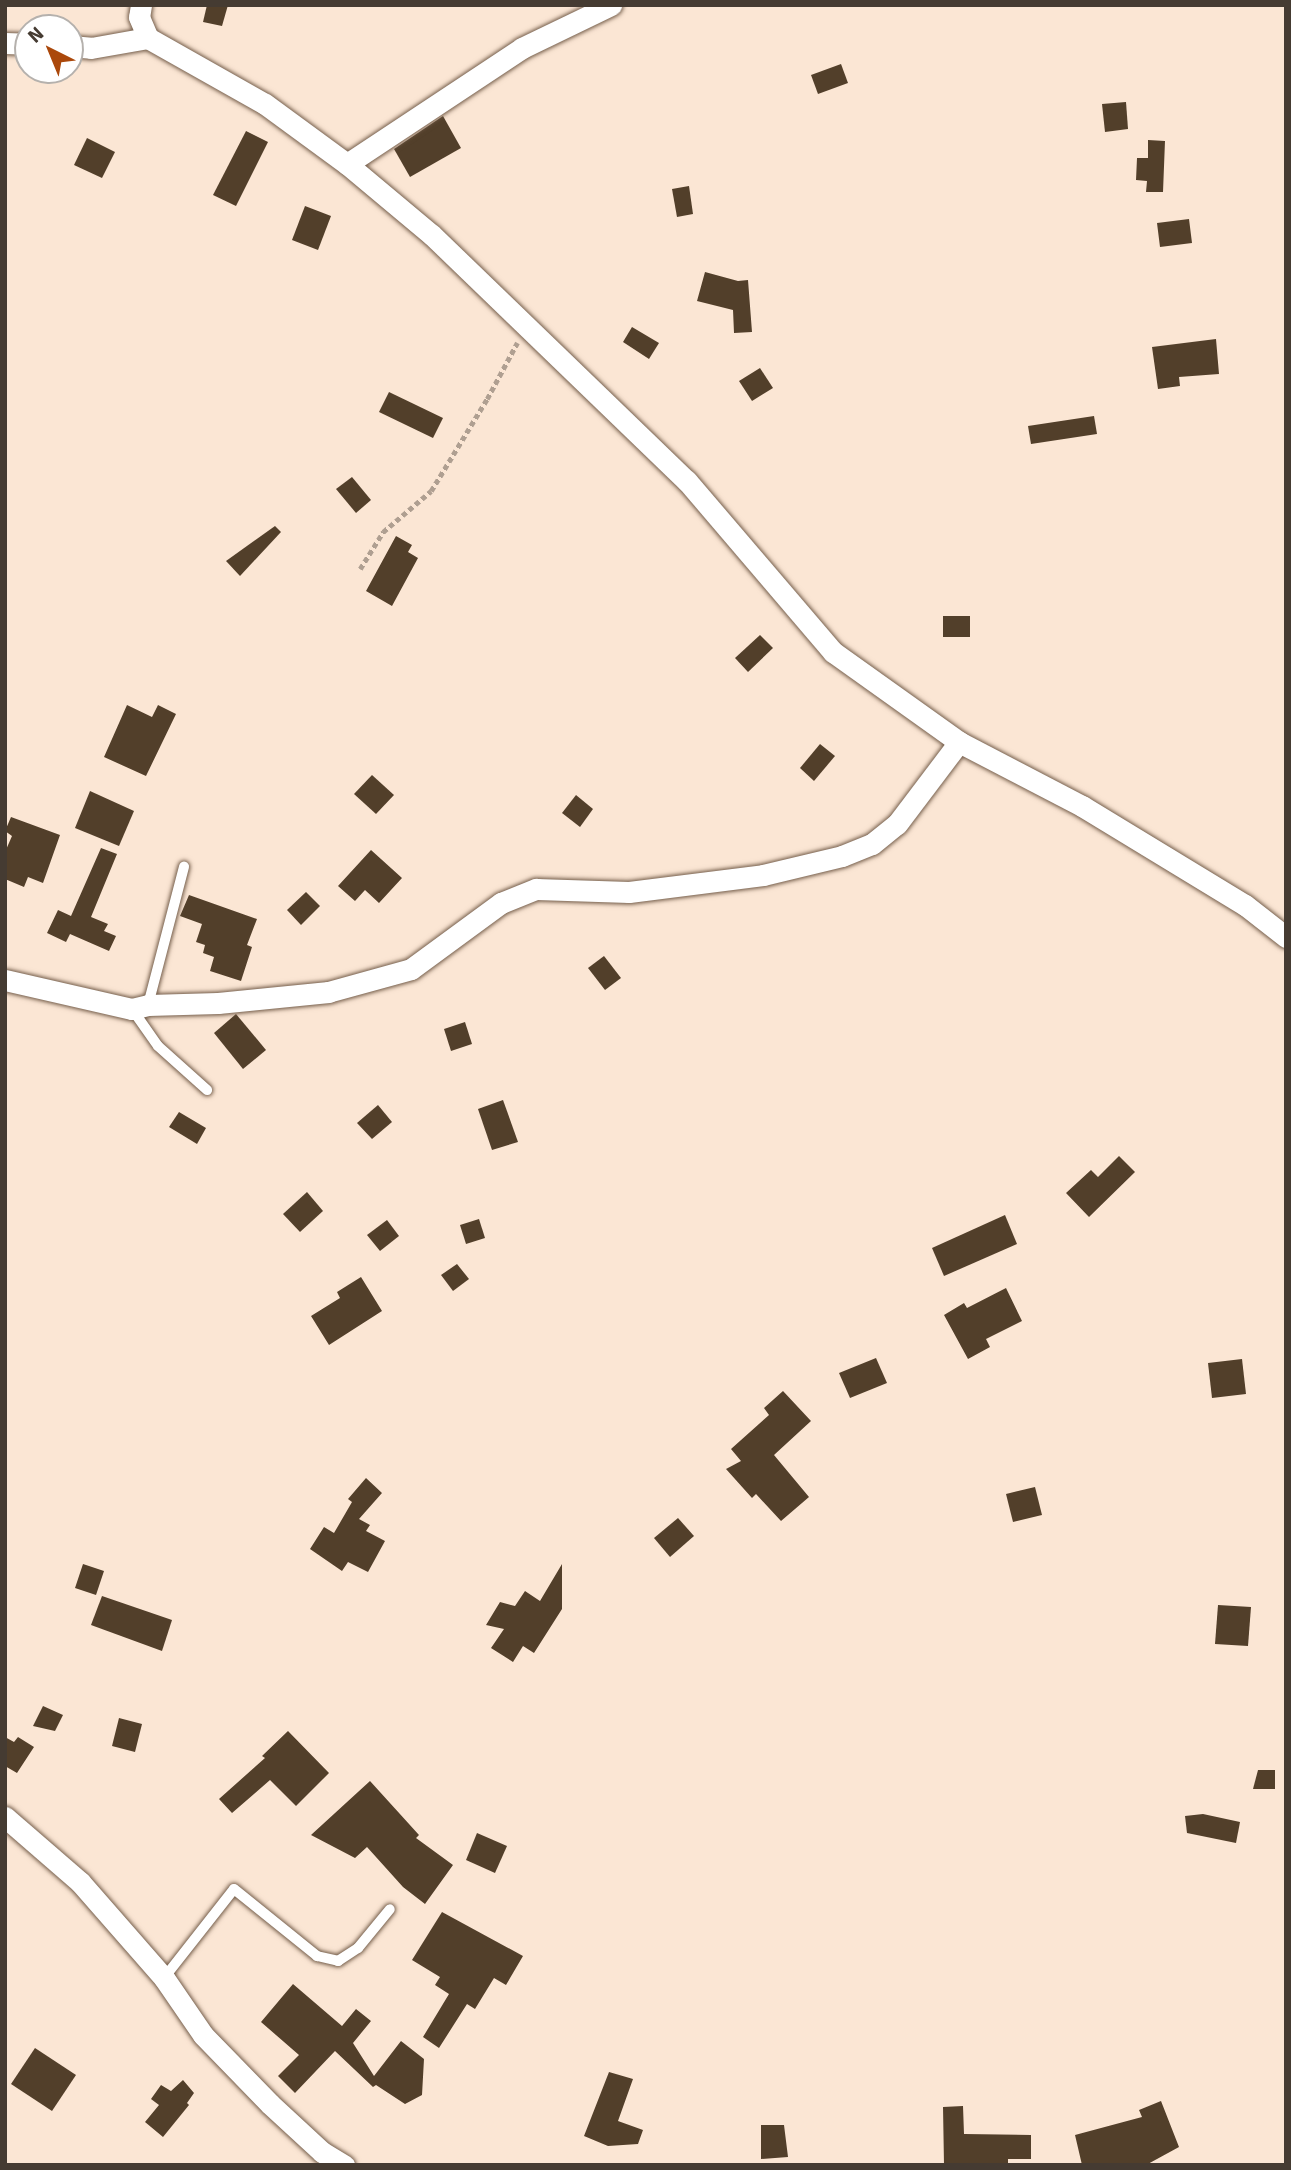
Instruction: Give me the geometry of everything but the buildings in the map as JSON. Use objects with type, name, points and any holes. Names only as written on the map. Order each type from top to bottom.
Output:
[{"type":"street","points":[[141,5],[139,17],[148,38],[265,104],[347,164],[432,235],[687,481],[833,652],[959,741],[1082,806],[1245,905],[1286,937]]},
{"type":"street","points":[[347,164],[522,48],[611,5]]},
{"type":"street","points":[[84,48],[148,38]]},
{"type":"street","points":[[5,980],[140,1007],[218,1003],[328,992],[411,969],[501,903],[536,889],[629,892],[763,875],[842,856],[872,844],[897,824],[959,741]]},
{"type":"street","points":[[5,1817],[80,1882],[164,1978],[203,2035],[270,2104],[323,2152],[344,2165]]},
{"type":"lane","points":[[184,867],[140,1007],[158,1046],[207,1090]]},
{"type":"lane","points":[[164,1978],[234,1889],[317,1956],[338,1961],[358,1948],[390,1909]]},
{"type":"path","points":[[360,569],[383,532],[430,491],[487,399],[526,327]]}]
